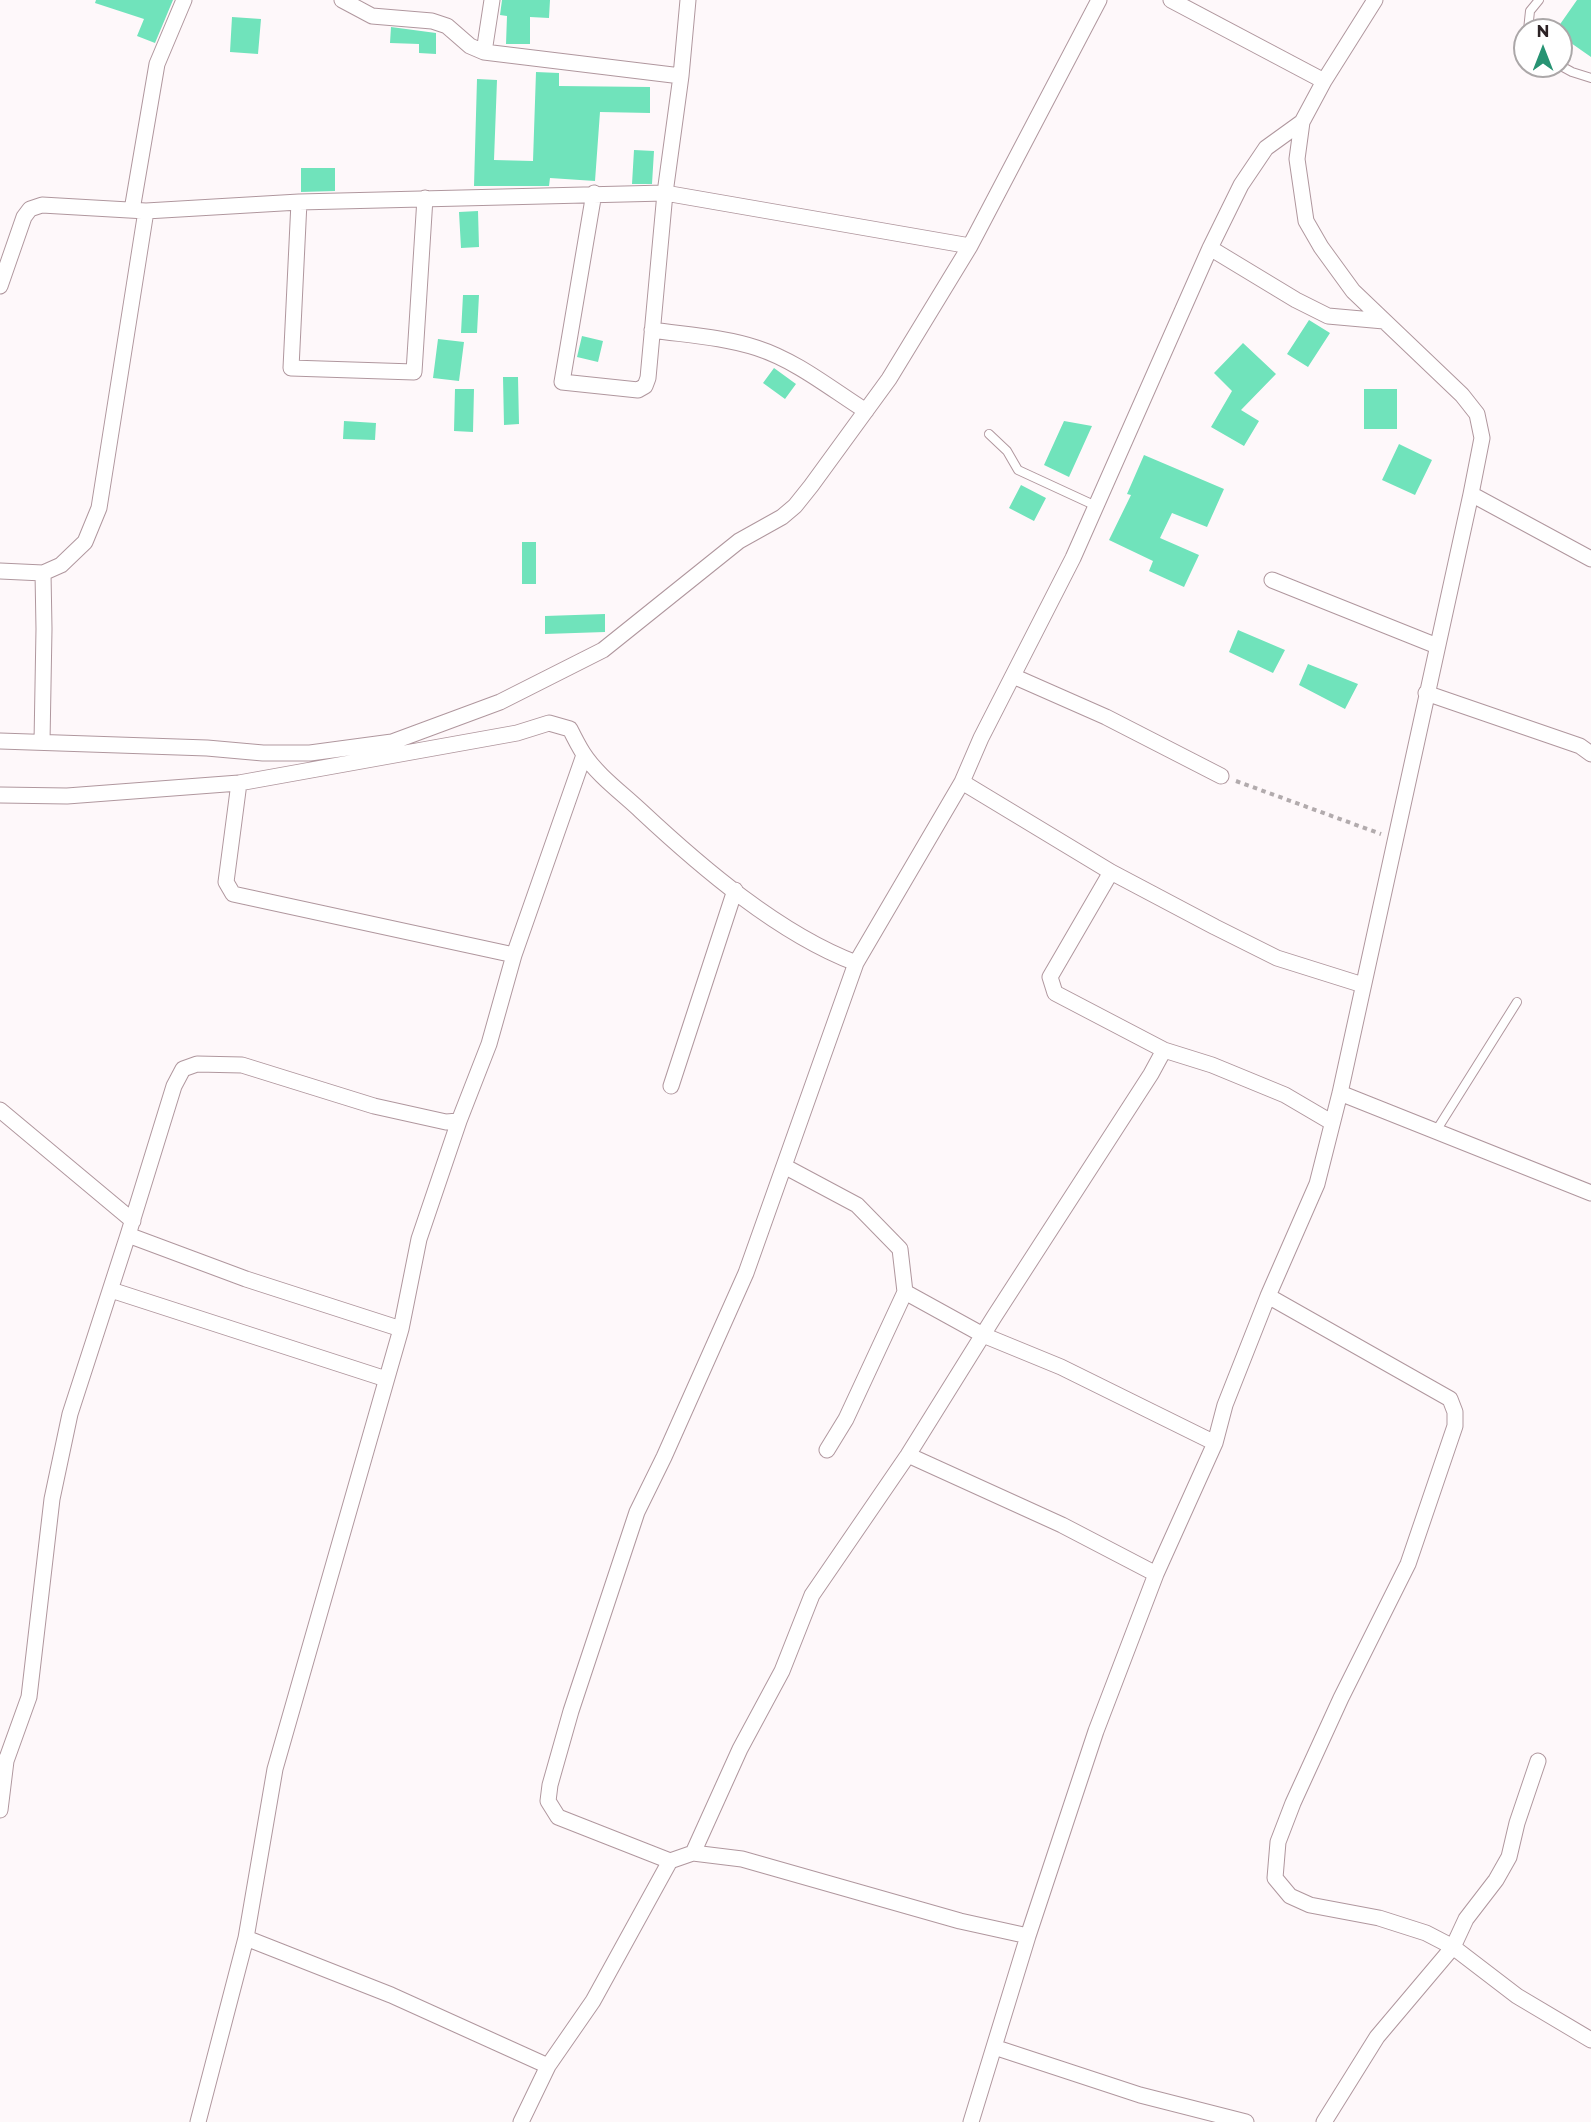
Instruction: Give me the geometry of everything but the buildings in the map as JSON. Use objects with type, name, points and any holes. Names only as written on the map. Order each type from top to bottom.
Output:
[{"type":"street","points":[[0,571],[43,573],[62,565],[85,542],[99,508],[157,64],[184,0]]},
{"type":"street","points":[[342,0],[372,16],[432,21],[447,26],[471,46],[484,52],[681,76]]},
{"type":"street","points":[[484,52],[492,0]]},
{"type":"street","points":[[594,194],[562,382],[638,390],[645,386],[688,0]]},
{"type":"street","points":[[0,741],[207,748],[263,753],[310,753],[392,742],[500,702],[603,650],[739,541],[782,517],[795,506],[811,486],[889,379],[969,246],[1099,0]]},
{"type":"street","points":[[1171,0],[1324,81]]},
{"type":"street","points":[[971,2122],[1028,1936],[1096,1731],[1156,1574],[1215,1443],[1225,1405],[1268,1296],[1317,1184],[1340,1093],[1482,438],[1477,414],[1462,395],[1353,291],[1321,247],[1306,221],[1297,159],[1302,122],[1324,81],[1376,0]]},
{"type":"street","points":[[1028,1936],[960,1921],[742,1859],[693,1853],[670,1861],[558,1817],[548,1801],[550,1785],[571,1712],[637,1512],[746,1273],[856,963],[962,782],[981,738],[1073,558],[1210,248],[1241,185],[1266,148],[1302,122]]},
{"type":"street","points":[[0,286],[24,217],[30,209],[42,205],[139,211],[299,202],[665,193],[969,246]]},
{"type":"street","points":[[299,202],[291,368],[414,372],[425,198]]},
{"type":"street","points":[[1210,248],[1296,300],[1328,316],[1384,321]]},
{"type":"street","points":[[652,330],[739,343],[759,349],[792,364],[866,411]]},
{"type":"street","points":[[1471,494],[1591,559]]},
{"type":"street","points":[[42,742],[43,573]]},
{"type":"street","points":[[1272,580],[1437,646]]},
{"type":"street","points":[[1013,675],[1106,717],[1221,776]]},
{"type":"street","points":[[1426,693],[1580,746],[1591,754]]},
{"type":"street","points":[[0,795],[67,796],[239,783],[517,733],[549,723],[570,729],[584,754],[685,852],[786,927],[824,949],[856,963]]},
{"type":"street","points":[[198,2122],[246,1938],[275,1769],[401,1329],[419,1239],[459,1121],[489,1044],[514,955],[584,754]]},
{"type":"street","points":[[962,782],[1111,873],[1277,958],[1363,985]]},
{"type":"street","points":[[239,783],[226,882],[233,894],[514,955]]},
{"type":"street","points":[[1111,873],[1050,977],[1055,993],[1164,1050],[1212,1065],[1285,1095],[1331,1122]]},
{"type":"street","points":[[671,1086],[735,890]]},
{"type":"street","points":[[693,1853],[740,1749],[782,1671],[812,1595],[908,1455],[1151,1074],[1164,1050]]},
{"type":"street","points":[[0,1810],[3,1761],[29,1697],[52,1499],[68,1425],[174,1086],[183,1069],[197,1064],[242,1065],[374,1106],[446,1122],[459,1121]]},
{"type":"street","points":[[1340,1093],[1591,1193]]},
{"type":"street","points":[[0,1110],[131,1228],[246,1279],[401,1329]]},
{"type":"street","points":[[784,1166],[857,1205],[900,1250],[905,1292],[846,1419],[827,1450]]},
{"type":"street","points":[[111,1290],[386,1379]]},
{"type":"street","points":[[905,1292],[983,1335],[1061,1367],[1215,1443]]},
{"type":"street","points":[[1268,1296],[1450,1399],[1455,1412],[1455,1426],[1408,1564],[1341,1698],[1293,1803],[1278,1842],[1275,1878],[1290,1896],[1310,1905],[1378,1918],[1426,1933],[1453,1947],[1517,1996],[1591,2040]]},
{"type":"street","points":[[908,1455],[1062,1525],[1156,1574]]},
{"type":"street","points":[[1324,2122],[1377,2037],[1453,1947],[1466,1919],[1496,1880],[1509,1857],[1517,1823],[1538,1761]]},
{"type":"street","points":[[521,2122],[548,2066],[593,2001],[670,1861]]},
{"type":"street","points":[[246,1938],[391,1995],[548,2066]]},
{"type":"street","points":[[994,2047],[1140,2095],[1246,2122]]},
{"type":"lane","points":[[1529,18],[1530,11],[1539,0]]},
{"type":"lane","points":[[1573,72],[1591,78]]},
{"type":"lane","points":[[989,434],[1007,451],[1018,470],[1096,506]]},
{"type":"lane","points":[[1436,1131],[1517,1002]]},
{"type":"path","points":[[1221,776],[1395,839]]}]
